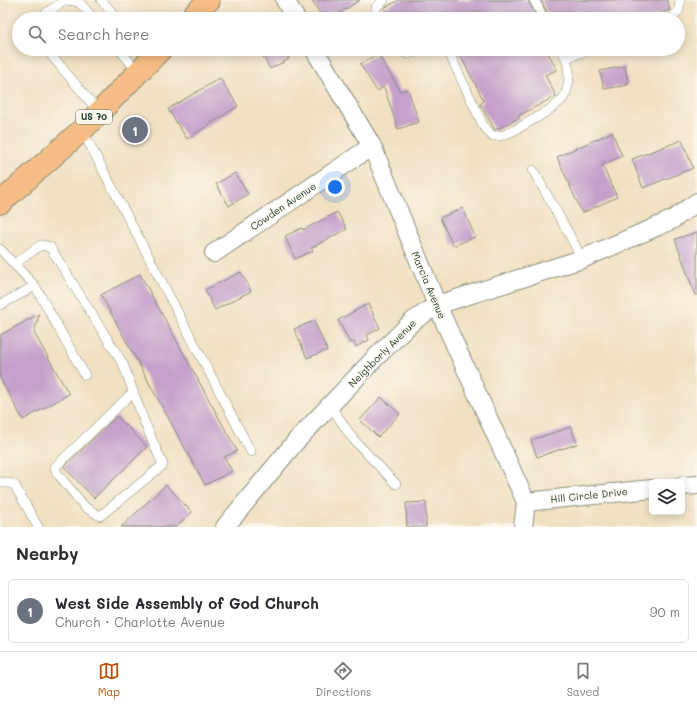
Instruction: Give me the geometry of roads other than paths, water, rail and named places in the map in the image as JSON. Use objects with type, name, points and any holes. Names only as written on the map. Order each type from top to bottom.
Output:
[{"type":"main road","points":[[197,12],[209,0]]},
{"type":"main road","name":"US 70","points":[[0,203],[82,130],[149,57]]},
{"type":"street","points":[[285,0],[292,12]]},
{"type":"street","name":"Marcia Avenue","points":[[318,56],[372,146],[437,305],[526,502]]},
{"type":"street","name":"Cowden Avenue","points":[[214,253],[372,146]]},
{"type":"street","name":"Neighborly Avenue","points":[[225,527],[297,440],[376,357],[413,321],[437,305],[582,259],[672,220],[697,202]]},
{"type":"street","points":[[685,486],[697,485]]},
{"type":"street","name":"Hill Circle Drive","points":[[526,502],[649,489]]},
{"type":"street","points":[[523,527],[526,502]]},
{"type":"lane","points":[[49,12],[67,0],[79,2],[88,12]]},
{"type":"lane","points":[[101,0],[112,12]]},
{"type":"lane","points":[[376,12],[376,7],[384,0]]},
{"type":"lane","points":[[534,0],[540,12]]},
{"type":"lane","points":[[677,12],[679,10],[680,0]]},
{"type":"lane","points":[[52,56],[99,112]]},
{"type":"lane","points":[[450,56],[483,125],[492,136],[503,135],[551,108],[563,98],[569,82],[569,68],[566,58],[572,56]]},
{"type":"lane","points":[[82,130],[251,452]]},
{"type":"lane","points":[[533,170],[582,259]]},
{"type":"lane","points":[[14,264],[42,245],[50,247],[123,364],[144,421],[164,465],[100,516],[85,507],[57,473],[55,467],[133,392]]},
{"type":"lane","points":[[0,249],[34,286],[85,375]]},
{"type":"lane","points":[[0,305],[34,286]]},
{"type":"lane","points":[[330,405],[353,439],[396,484]]},
{"type":"lane","points":[[0,482],[14,484],[38,527]]},
{"type":"place","name":"West Side Assembly of God Church","points":[[135,130]]}]
